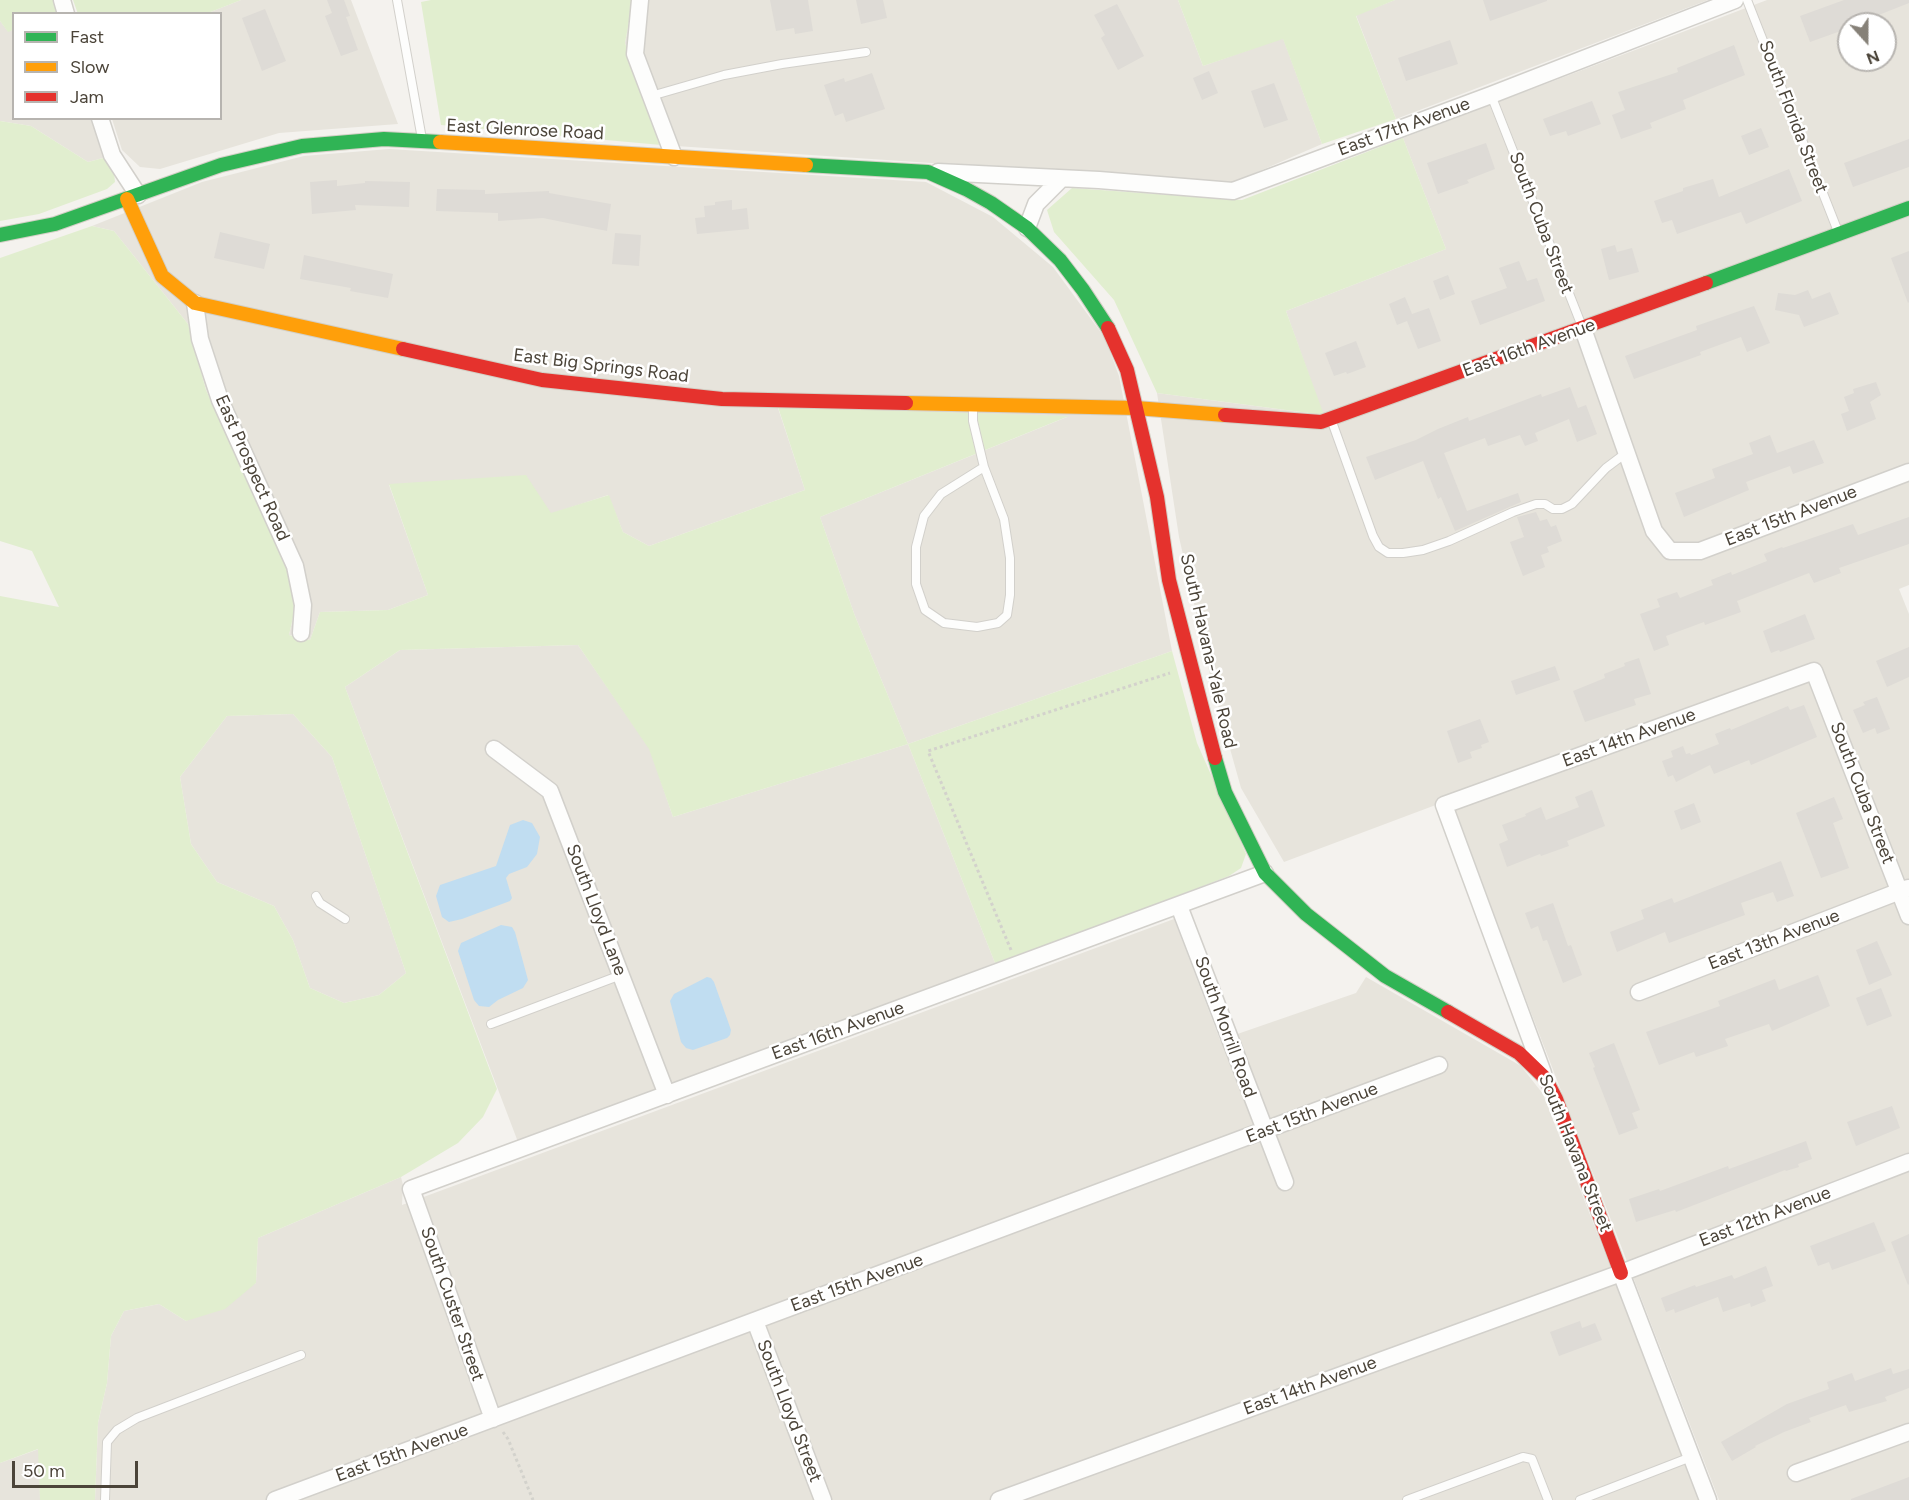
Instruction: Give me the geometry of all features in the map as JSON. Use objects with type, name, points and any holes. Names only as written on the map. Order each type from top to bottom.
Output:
[{"type":"street","points":[[640,0],[635,54],[674,157]]},
{"type":"street","name":"East 17th Avenue","points":[[928,172],[1061,178],[1233,190],[1491,95],[1735,0]]},
{"type":"street","points":[[101,120],[112,156],[133,197]]},
{"type":"street","name":"East Glenrose Road","points":[[0,235],[56,224],[221,165],[302,146],[384,139],[928,172]]},
{"type":"street","name":"South Havana-Yale Road","points":[[928,172],[966,189],[1027,228],[1060,260],[1111,333],[1127,370],[1157,497],[1169,580],[1204,722],[1225,792],[1265,873],[1306,914],[1385,976],[1519,1053],[1545,1078]]},
{"type":"street","points":[[1027,228],[1036,204],[1061,178]]},
{"type":"street","name":"East Big Springs Road","points":[[133,197],[162,276],[195,303],[542,380],[722,399],[1136,408]]},
{"type":"street","name":"East 16th Avenue","points":[[1136,408],[1321,423],[1909,208]]},
{"type":"street","name":"East Prospect Road","points":[[195,303],[200,339],[219,399],[295,566],[303,605],[301,633]]},
{"type":"street","name":"South Cuba Street","points":[[1583,329],[1654,531],[1670,551]]},
{"type":"street","name":"East 15th Avenue","points":[[1670,551],[1700,551],[1909,472]]},
{"type":"street","name":"South Cuba Street","points":[[1814,671],[1904,890],[1909,916]]},
{"type":"street","name":"East 14th Avenue","points":[[1444,805],[1814,671]]},
{"type":"street","name":"South Lloyd Lane","points":[[494,749],[550,791],[667,1095]]},
{"type":"street","name":"South Havana Street","points":[[1444,805],[1545,1078],[1556,1099],[1708,1500]]},
{"type":"street","name":"East 16th Avenue","points":[[411,1189],[1265,873]]},
{"type":"street","name":"East 13th Avenue","points":[[1639,992],[1904,890]]},
{"type":"street","name":"South Morrill Road","points":[[1179,906],[1284,1182]]},
{"type":"street","name":"East 15th Avenue","points":[[275,1500],[1439,1065]]},
{"type":"street","name":"East 12th Avenue","points":[[1621,1273],[1909,1162]]},
{"type":"street","name":"South Custer Street","points":[[411,1189],[493,1419]]},
{"type":"street","name":"East 14th Avenue","points":[[999,1500],[1621,1273]]},
{"type":"street","name":"South Lloyd Street","points":[[755,1321],[823,1500]]},
{"type":"street","points":[[1796,1473],[1909,1432]]},
{"type":"lane","points":[[397,0],[423,142]]},
{"type":"lane","name":"South Florida Street","points":[[1747,0],[1839,234]]},
{"type":"lane","points":[[651,96],[724,75],[866,52]]},
{"type":"lane","name":"South Cuba Street","points":[[1491,95],[1583,329]]},
{"type":"lane","points":[[973,404],[973,421],[984,467],[1006,529],[1010,595],[1007,615],[998,623],[977,627],[944,623],[926,610],[916,584],[916,547],[924,516],[941,494],[984,467]]},
{"type":"lane","points":[[1330,419],[1373,536],[1379,547],[1388,553],[1423,550],[1449,542],[1513,512],[1536,504],[1562,509],[1572,504],[1606,468],[1626,453]]},
{"type":"lane","points":[[316,896],[320,903],[345,919]]},
{"type":"lane","points":[[491,1024],[621,975]]},
{"type":"lane","points":[[105,1500],[107,1442],[117,1430],[137,1418],[301,1355]]},
{"type":"lane","points":[[1407,1500],[1523,1457],[1532,1459],[1548,1500]]},
{"type":"lane","points":[[1580,1500],[1691,1457]]},
{"type":"path","points":[[1018,965],[928,752],[1170,672],[1173,682]]},
{"type":"path","points":[[493,1419],[508,1439],[533,1500]]},
{"type":"shaded area","points":[[241,0],[351,0],[398,124],[279,133],[160,169],[140,167],[122,150],[112,120],[222,120],[222,12],[211,12]]},
{"type":"shaded area","points":[[633,0],[1178,0],[1203,66],[1283,38],[1322,144],[1232,183],[661,145],[625,43]]},
{"type":"shaded area","points":[[1395,0],[1708,0],[1396,119],[1356,15]]},
{"type":"shaded area","points":[[1767,0],[1909,0],[1909,585],[1899,589],[1909,614],[1909,1500],[1719,1500],[1449,800],[1284,862],[1241,788],[1213,688],[1179,537],[1157,393],[1323,415],[1286,311],[1446,249],[1403,138]]},
{"type":"shaded area","points":[[0,21],[8,31],[12,30],[12,120],[94,120],[107,157],[88,162],[31,126],[0,121]]},
{"type":"shaded area","points":[[389,149],[926,182],[993,217],[1053,267],[1105,338],[1119,376],[1172,651],[908,744],[855,616],[820,517],[1067,417],[778,408],[805,490],[649,546],[623,532],[608,495],[551,514],[389,485],[428,595],[388,610],[320,612],[310,640],[289,635],[295,609],[279,548],[206,390],[188,324],[114,231],[92,226],[202,182],[304,156]]},
{"type":"shaded area","points":[[578,645],[650,749],[673,817],[908,744],[995,963],[518,1142],[345,687],[400,650]]},
{"type":"shaded area","points":[[293,714],[332,757],[406,973],[379,995],[344,1003],[310,988],[293,940],[274,906],[217,882],[191,844],[180,777],[227,716]]},
{"type":"shaded area","points":[[1174,919],[1220,1040],[1356,993],[1366,977],[1521,1066],[1543,1094],[1701,1500],[95,1500],[98,1423],[107,1383],[111,1336],[124,1311],[159,1304],[186,1321],[256,1283],[258,1238],[401,1177],[402,1205]]},
{"type":"shaded area","points":[[39,1449],[40,1500],[0,1500],[0,1463]]},
{"type":"green space","points":[[0,0],[55,0],[60,12],[12,12],[12,30],[8,32],[0,21]]},
{"type":"green space","points":[[73,0],[241,0],[211,12],[77,12]]},
{"type":"green space","points":[[431,0],[633,0],[625,43],[661,145],[441,125],[421,2]]},
{"type":"green space","points":[[1178,0],[1395,0],[1356,16],[1396,119],[1322,144],[1283,39],[1203,66]]},
{"type":"green space","points":[[0,121],[31,126],[88,162],[107,157],[114,172],[115,182],[107,189],[39,214],[0,221]]},
{"type":"green space","points":[[1403,138],[1446,249],[1286,311],[1324,415],[1157,393],[1114,300],[1054,232],[1047,210],[1072,188],[1242,200]]},
{"type":"green space","points":[[92,226],[114,231],[188,324],[206,390],[279,548],[293,585],[295,609],[289,635],[310,640],[320,612],[388,610],[428,595],[389,484],[526,475],[551,513],[609,495],[623,532],[649,546],[805,490],[778,407],[1069,416],[820,517],[855,616],[908,744],[673,817],[649,749],[578,645],[400,650],[345,687],[497,1089],[483,1117],[458,1143],[401,1177],[258,1238],[256,1283],[225,1309],[186,1321],[159,1304],[124,1311],[111,1336],[107,1383],[98,1423],[95,1500],[40,1500],[38,1449],[0,1463],[0,596],[59,607],[32,551],[0,541],[0,258]],"holes":[[[293,714],[332,757],[406,973],[379,995],[344,1003],[310,988],[293,940],[274,906],[217,882],[191,844],[180,777],[227,716]]]},
{"type":"green space","points":[[1172,651],[1197,743],[1246,854],[1241,868],[1229,876],[1123,917],[995,963],[908,744]]},
{"type":"water","points":[[523,820],[532,823],[540,837],[537,854],[527,867],[509,874],[506,878],[512,898],[510,901],[462,919],[449,922],[442,917],[436,896],[440,885],[496,866],[510,825]]},
{"type":"water","points":[[501,925],[512,927],[515,932],[528,980],[523,988],[489,1007],[479,1006],[474,1000],[458,951],[461,943]]},
{"type":"water","points":[[707,977],[714,982],[731,1030],[727,1038],[693,1050],[686,1048],[681,1042],[670,1001],[674,994]]},
{"type":"building","points":[[327,0],[344,0],[350,16],[346,17],[358,50],[341,56],[325,16],[332,13]]},
{"type":"building","points":[[770,0],[808,0],[813,31],[795,34],[794,28],[776,31]]},
{"type":"building","points":[[856,0],[883,0],[887,18],[861,24]]},
{"type":"building","points":[[1483,0],[1547,0],[1547,1],[1490,21]]},
{"type":"building","points":[[1844,0],[1909,0],[1909,3],[1886,12],[1837,12],[1837,32],[1810,42],[1800,16]]},
{"type":"building","points":[[1117,4],[1144,56],[1118,70],[1101,38],[1105,35],[1094,15]]},
{"type":"building","points":[[265,9],[286,61],[262,71],[242,18]]},
{"type":"building","points":[[1450,40],[1458,64],[1406,81],[1398,58]]},
{"type":"building","points":[[1734,45],[1745,75],[1683,100],[1686,109],[1650,123],[1652,128],[1621,139],[1612,115],[1625,110],[1618,92],[1678,72],[1677,68]]},
{"type":"building","points":[[1209,71],[1218,93],[1202,100],[1193,78]]},
{"type":"building","points":[[872,73],[885,109],[846,122],[843,113],[835,116],[824,85],[844,78],[845,82]]},
{"type":"building","points":[[1274,83],[1288,120],[1264,128],[1251,91]]},
{"type":"building","points":[[1592,101],[1601,124],[1568,136],[1566,131],[1550,136],[1543,119]]},
{"type":"building","points":[[1761,128],[1769,147],[1749,155],[1741,136]]},
{"type":"building","points":[[1909,139],[1909,167],[1853,187],[1844,163]]},
{"type":"building","points":[[1486,143],[1495,169],[1467,180],[1469,183],[1438,194],[1427,163]]},
{"type":"building","points":[[1789,169],[1802,201],[1746,224],[1741,212],[1677,234],[1672,220],[1662,223],[1654,201],[1683,191],[1683,188],[1713,179],[1719,197]]},
{"type":"building","points":[[337,180],[337,186],[365,183],[365,181],[410,182],[409,207],[355,205],[356,210],[312,214],[310,182]]},
{"type":"building","points":[[437,189],[485,190],[485,194],[549,191],[549,193],[611,204],[607,231],[543,218],[498,221],[498,213],[436,211]]},
{"type":"building","points":[[732,200],[732,210],[747,208],[749,229],[697,234],[695,218],[705,217],[704,206]]},
{"type":"building","points":[[220,232],[270,244],[264,269],[214,258]]},
{"type":"building","points":[[615,233],[641,235],[639,266],[612,264]]},
{"type":"building","points":[[1615,245],[1617,252],[1632,248],[1639,272],[1609,280],[1601,249]]},
{"type":"building","points":[[1909,251],[1909,302],[1908,303],[1891,258]]},
{"type":"building","points":[[304,255],[393,274],[388,298],[350,291],[351,288],[300,279]]},
{"type":"building","points":[[1519,261],[1527,281],[1537,278],[1545,301],[1480,325],[1471,301],[1507,288],[1499,268]]},
{"type":"building","points":[[1448,275],[1455,294],[1440,300],[1433,281]]},
{"type":"building","points":[[1808,290],[1812,299],[1830,292],[1839,314],[1804,327],[1799,315],[1775,310],[1778,293],[1795,295]]},
{"type":"building","points":[[1405,297],[1412,314],[1429,308],[1441,341],[1418,349],[1407,321],[1397,325],[1389,304]]},
{"type":"building","points":[[1754,306],[1770,343],[1747,352],[1741,337],[1700,352],[1701,355],[1634,379],[1625,356],[1697,330],[1696,326]]},
{"type":"building","points":[[1356,341],[1366,367],[1334,376],[1325,353]]},
{"type":"building","points":[[1876,382],[1881,395],[1870,402],[1876,419],[1847,431],[1841,414],[1849,411],[1844,397],[1854,393],[1853,389]]},
{"type":"building","points":[[1570,387],[1578,408],[1586,405],[1597,434],[1577,442],[1569,419],[1535,433],[1538,441],[1525,446],[1520,435],[1488,446],[1485,438],[1444,453],[1467,511],[1518,493],[1521,502],[1455,531],[1441,497],[1438,499],[1423,461],[1375,480],[1366,457],[1416,440],[1468,417],[1469,421],[1541,394],[1542,397]]},
{"type":"building","points":[[1770,435],[1777,453],[1814,440],[1824,463],[1793,474],[1790,466],[1746,482],[1749,490],[1684,517],[1675,493],[1715,478],[1712,469],[1753,454],[1749,443]]},
{"type":"building","points":[[1536,512],[1540,521],[1547,519],[1551,527],[1556,525],[1562,541],[1547,547],[1549,552],[1541,555],[1545,567],[1523,576],[1510,542],[1524,537],[1517,517]]},
{"type":"building","points":[[1909,517],[1909,544],[1839,568],[1841,573],[1814,583],[1809,573],[1737,601],[1741,612],[1666,636],[1669,645],[1654,651],[1640,614],[1660,607],[1657,599],[1677,592],[1680,598],[1713,585],[1711,580],[1731,572],[1732,575],[1767,561],[1764,554],[1782,547],[1853,524],[1858,535]]},
{"type":"building","points":[[1805,614],[1815,639],[1771,653],[1763,631]]},
{"type":"building","points":[[1909,647],[1909,677],[1887,687],[1876,661]]},
{"type":"building","points":[[1639,658],[1651,694],[1634,699],[1636,705],[1585,722],[1573,691],[1605,678],[1604,674]]},
{"type":"building","points":[[1555,666],[1560,680],[1516,695],[1511,681]]},
{"type":"building","points":[[1877,697],[1890,729],[1877,734],[1875,728],[1863,733],[1853,710],[1865,705],[1863,702]]},
{"type":"building","points":[[1804,705],[1817,737],[1751,765],[1749,760],[1714,774],[1710,765],[1676,782],[1673,775],[1668,777],[1662,761],[1673,757],[1671,751],[1683,746],[1686,754],[1691,755],[1719,744],[1715,734],[1730,728],[1731,730],[1788,706],[1790,710]]},
{"type":"building","points":[[1480,719],[1489,742],[1481,745],[1482,748],[1470,752],[1472,758],[1458,763],[1447,731]]},
{"type":"building","points":[[1592,790],[1605,826],[1567,841],[1569,846],[1507,867],[1499,844],[1508,840],[1502,825],[1526,816],[1525,814],[1541,807],[1546,820],[1579,807],[1575,797]]},
{"type":"building","points":[[1834,797],[1843,819],[1833,823],[1849,868],[1821,878],[1796,813]]},
{"type":"building","points":[[1694,803],[1701,822],[1681,830],[1674,811]]},
{"type":"building","points":[[1781,861],[1794,896],[1777,902],[1773,892],[1741,903],[1745,915],[1669,943],[1665,932],[1617,952],[1610,932],[1644,919],[1641,910],[1672,898],[1674,903]]},
{"type":"building","points":[[1553,903],[1568,946],[1571,945],[1582,975],[1563,983],[1547,940],[1543,941],[1538,926],[1531,929],[1525,913]]},
{"type":"building","points":[[1877,941],[1892,975],[1869,985],[1856,950]]},
{"type":"building","points":[[1818,975],[1830,1006],[1772,1031],[1769,1024],[1725,1039],[1728,1046],[1696,1057],[1694,1052],[1659,1065],[1646,1032],[1720,1006],[1718,1001],[1775,979],[1779,990]]},
{"type":"building","points":[[1881,988],[1892,1016],[1867,1026],[1856,998]]},
{"type":"building","points":[[1614,1043],[1640,1110],[1632,1113],[1638,1128],[1619,1135],[1589,1053]]},
{"type":"building","points":[[1892,1106],[1900,1128],[1856,1146],[1847,1122]]},
{"type":"building","points":[[1806,1141],[1812,1159],[1798,1164],[1799,1167],[1785,1170],[1676,1212],[1675,1210],[1636,1222],[1629,1199],[1659,1189],[1660,1191],[1728,1166],[1729,1169]]},
{"type":"building","points":[[1874,1222],[1886,1251],[1832,1270],[1829,1262],[1818,1266],[1810,1246]]},
{"type":"building","points":[[1909,1234],[1909,1284],[1908,1285],[1891,1242]]},
{"type":"building","points":[[1766,1266],[1773,1286],[1762,1290],[1766,1301],[1751,1307],[1750,1303],[1723,1312],[1718,1297],[1675,1313],[1674,1309],[1666,1312],[1661,1298],[1695,1285],[1696,1287],[1732,1275],[1734,1279]]},
{"type":"building","points":[[1580,1321],[1582,1328],[1595,1323],[1602,1340],[1559,1356],[1550,1332]]},
{"type":"building","points":[[1891,1368],[1893,1374],[1909,1369],[1909,1388],[1885,1397],[1887,1401],[1849,1412],[1846,1405],[1809,1418],[1811,1422],[1755,1446],[1732,1461],[1721,1442],[1787,1404],[1829,1389],[1827,1382],[1852,1373],[1855,1381]]},
{"type":"building","points":[[1909,1477],[1909,1500],[1851,1500],[1851,1499]]},
{"type":"traffic: fast","points":[[0,235],[55,224],[221,165],[302,146],[384,139],[440,142]]},
{"type":"traffic: fast","points":[[806,165],[928,172],[966,189],[1027,228],[1060,260],[1108,328]]},
{"type":"traffic: fast","points":[[1706,283],[1909,208]]},
{"type":"traffic: fast","points":[[1215,758],[1225,792],[1265,873],[1306,914],[1385,976],[1448,1012]]},
{"type":"traffic: slow","points":[[440,142],[806,165]]},
{"type":"traffic: slow","points":[[127,199],[162,276],[195,303],[403,349]]},
{"type":"traffic: slow","points":[[906,403],[1136,408],[1225,415]]},
{"type":"traffic: jam","points":[[1225,415],[1321,422],[1706,283]]},
{"type":"traffic: jam","points":[[1108,328],[1127,370],[1157,497],[1169,580],[1215,758]]},
{"type":"traffic: jam","points":[[403,349],[542,380],[722,399],[906,403]]},
{"type":"traffic: jam","points":[[1448,1012],[1519,1053],[1545,1078],[1556,1099],[1621,1273]]}]
